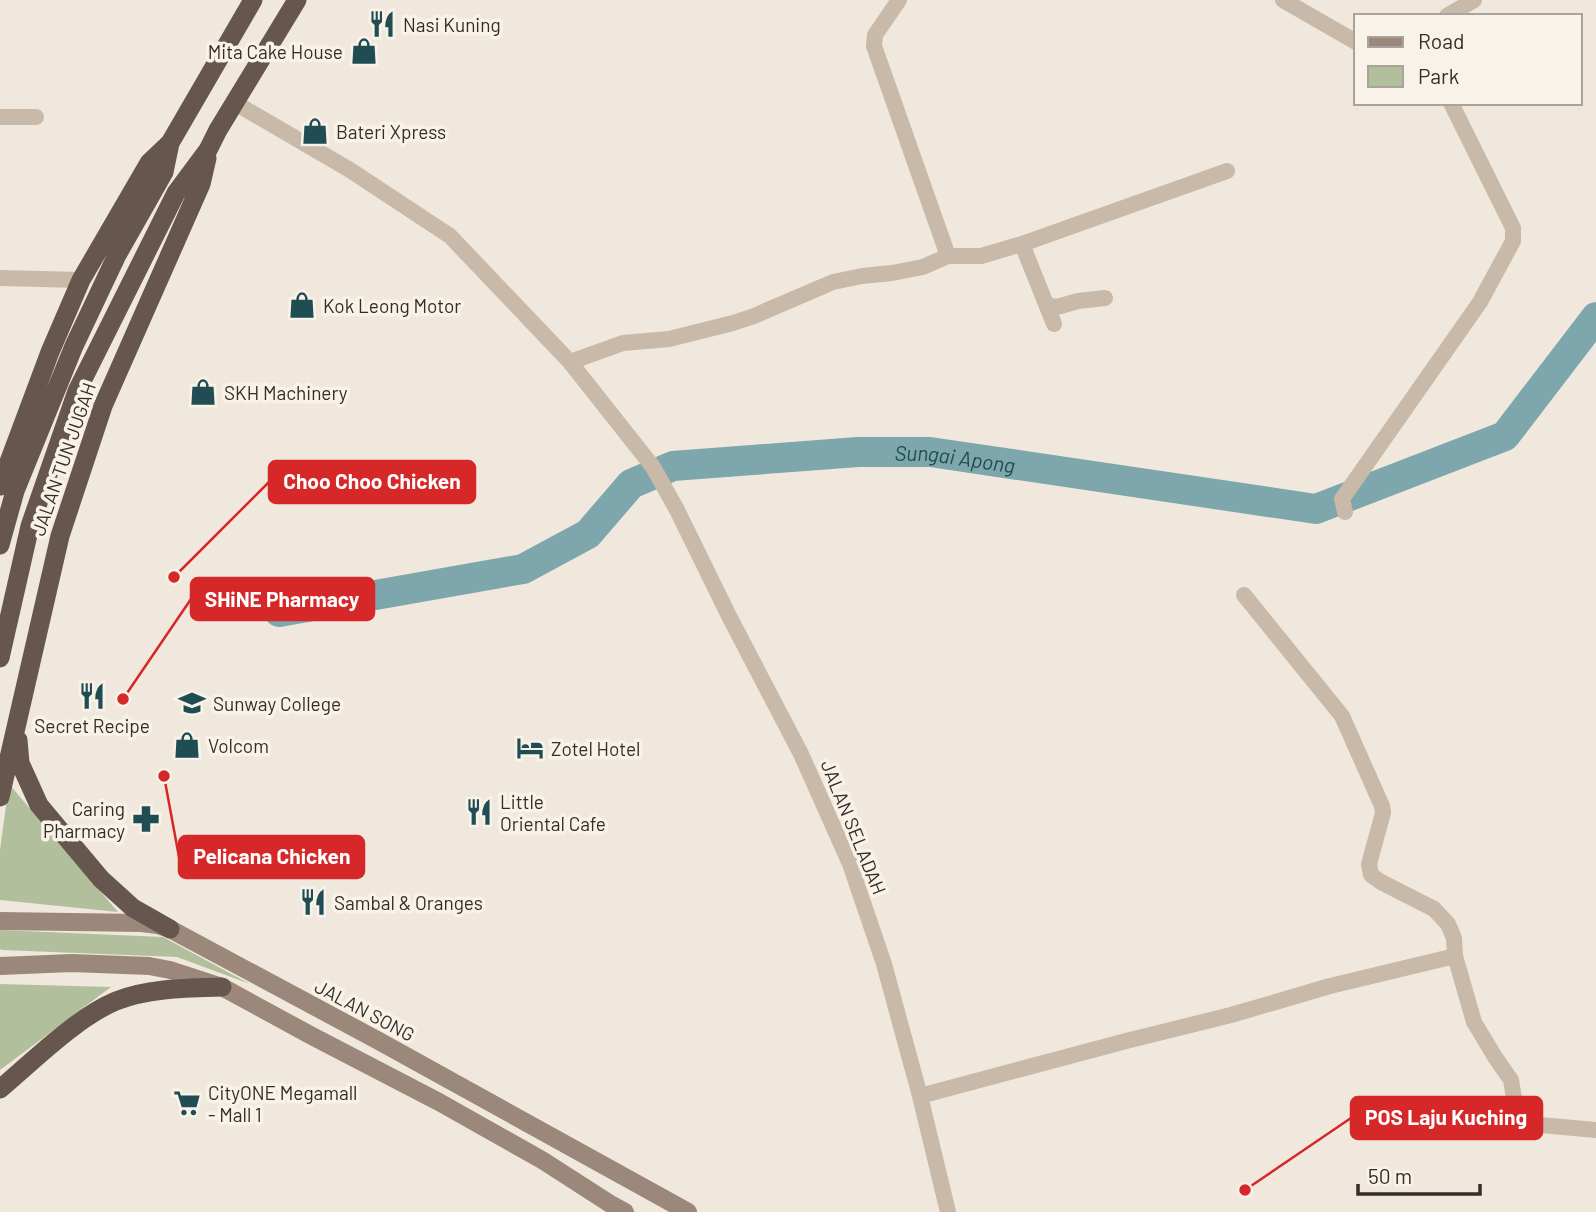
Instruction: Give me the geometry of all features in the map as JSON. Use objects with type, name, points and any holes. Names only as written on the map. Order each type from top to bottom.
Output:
[{"type":"highway","name":"JALAN TUN JUGAH","points":[[0,486],[50,352],[81,281],[149,163],[170,143],[253,0]]},
{"type":"highway","name":"JALAN TUN JUGAH","points":[[0,657],[30,526],[77,391],[176,193],[208,150],[297,0]]},
{"type":"highway","name":"JALAN TUN JUGAH","points":[[0,545],[15,491],[74,346],[117,255],[164,172],[170,143]]},
{"type":"highway","name":"JALAN TUN JUGAH","points":[[0,796],[60,536],[103,406],[201,184],[208,150]]},
{"type":"highway","points":[[17,718],[20,763],[39,805],[101,879],[133,908],[170,929]]},
{"type":"highway","points":[[0,1089],[69,1031],[116,1001],[159,991],[222,987]]},
{"type":"main road","name":"JALAN SONG","points":[[0,921],[142,923],[170,929],[688,1212]]},
{"type":"main road","points":[[0,966],[72,963],[149,966],[222,987],[439,1102],[542,1160],[625,1212]]},
{"type":"street","points":[[899,0],[875,35],[874,46],[948,256]]},
{"type":"street","points":[[1283,0],[1354,41]]},
{"type":"street","points":[[1450,14],[1474,0]]},
{"type":"street","name":"JALAN SELADAH","points":[[235,103],[350,170],[450,236],[570,362],[658,474],[801,754],[850,864],[884,964],[948,1212]]},
{"type":"street","points":[[1343,506],[1480,302],[1513,241],[1513,228],[1452,105]]},
{"type":"street","points":[[0,117],[36,117]]},
{"type":"street","points":[[570,362],[623,343],[669,339],[733,323],[833,282],[923,267],[948,256],[981,256],[1227,171]]},
{"type":"street","points":[[1022,244],[1054,324]]},
{"type":"street","points":[[0,278],[81,281]]},
{"type":"street","points":[[1047,305],[1057,307],[1105,298]]},
{"type":"street","points":[[1244,595],[1342,716],[1382,806],[1369,864],[1371,875],[1434,909],[1448,924],[1454,938],[1455,956],[1474,1022],[1511,1080],[1518,1123]]},
{"type":"street","points":[[920,1096],[1231,1015],[1330,986],[1455,956]]},
{"type":"street","points":[[1425,1128],[1518,1123],[1596,1130]]},
{"type":"green space","points":[[9,784],[118,912],[0,900],[0,850]]},
{"type":"green space","points":[[0,930],[163,937],[250,984],[177,957],[2,950]]},
{"type":"green space","points":[[0,984],[111,987],[0,1070]]},
{"type":"waterway","name":"Sungai Apong","points":[[279,612],[523,569],[588,534],[631,484],[673,466],[858,452],[930,452],[1316,509],[1505,436],[1596,317]]},
{"type":"place","name":"Nasi Kuning","points":[[382,24]]},
{"type":"place","name":"Mita Cake House","points":[[364,51]]},
{"type":"place","name":"Bateri Xpress","points":[[315,131]]},
{"type":"place","name":"Kok Leong Motor","points":[[302,305]]},
{"type":"place","name":"SKH Machinery","points":[[203,392]]},
{"type":"place","name":"Choo Choo Chicken","points":[[174,577]]},
{"type":"place","name":"Secret Recipe","points":[[92,696]]},
{"type":"place","name":"SHiNE Pharmacy","points":[[123,699]]},
{"type":"place","name":"Sunway College","points":[[192,703]]},
{"type":"place","name":"Volcom","points":[[187,745]]},
{"type":"place","name":"Zotel Hotel","points":[[530,748]]},
{"type":"place","name":"Pelicana Chicken","points":[[164,776]]},
{"type":"place","name":"Little Oriental Cafe","points":[[479,812]]},
{"type":"place","name":"Caring Pharmacy","points":[[146,819]]},
{"type":"place","name":"Sambal & Oranges","points":[[313,902]]},
{"type":"place","name":"CityONE Megamall - Mall 1","points":[[187,1103]]},
{"type":"place","name":"POS Laju Kuching","points":[[1245,1190]]}]
